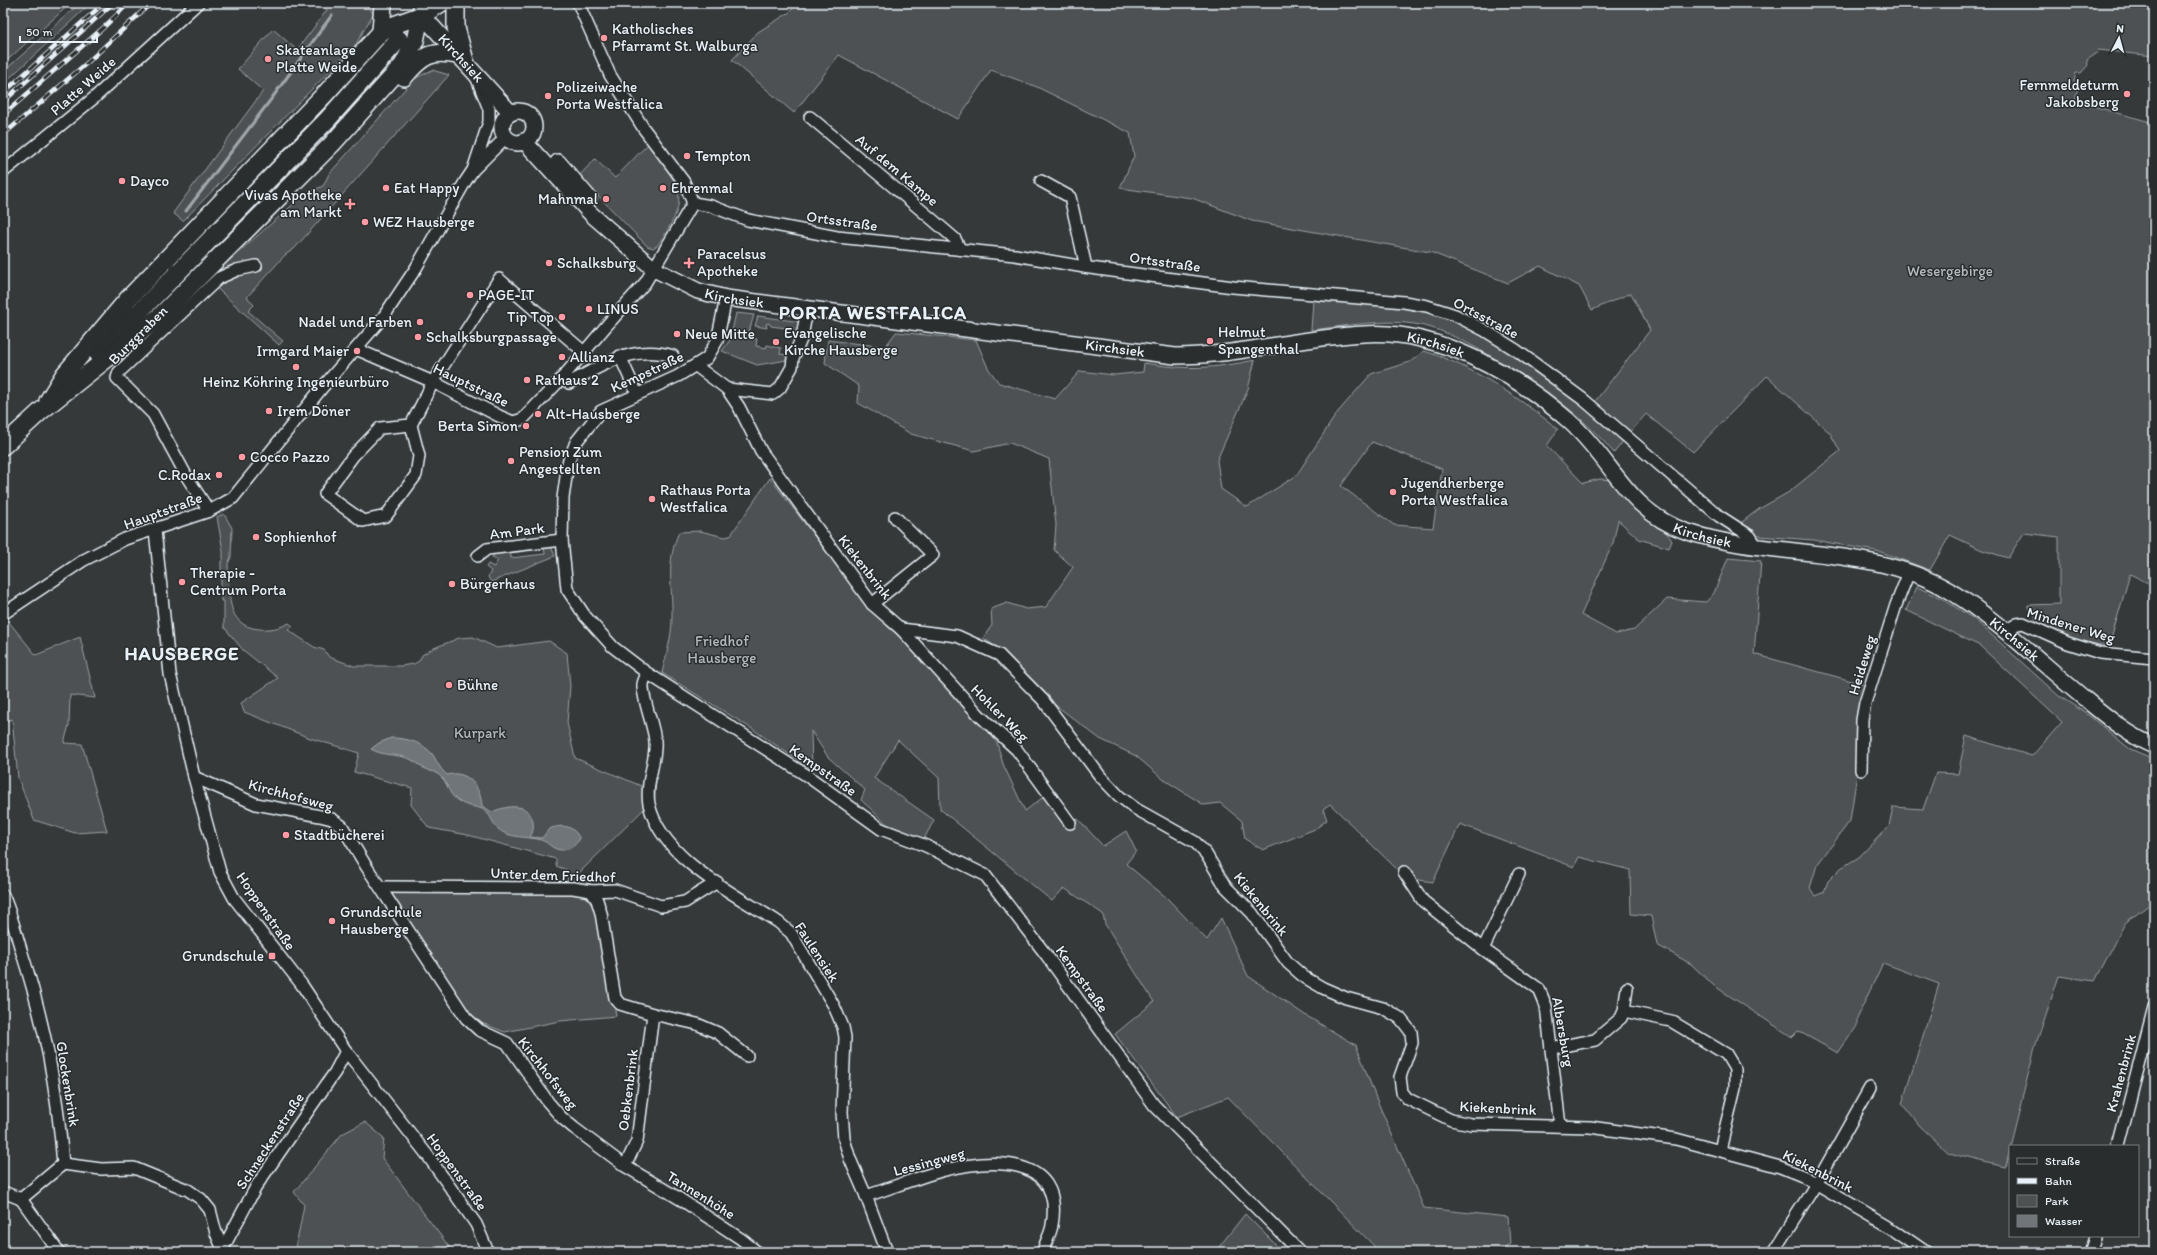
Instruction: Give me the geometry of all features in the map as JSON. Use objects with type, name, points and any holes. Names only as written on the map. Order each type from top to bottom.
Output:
[{"type":"main road","points":[[381,32],[383,3]]},
{"type":"main road","points":[[41,412],[64,375],[128,299],[325,94],[381,32],[419,7],[441,3]]},
{"type":"main road","points":[[456,3],[456,28],[466,63]]},
{"type":"main road","points":[[3,446],[41,412],[164,312],[281,196],[362,111],[408,56],[419,7]]},
{"type":"main road","name":"Kirchsiek","points":[[419,7],[466,63],[511,112]]},
{"type":"main road","points":[[41,412],[328,119],[399,38]]},
{"type":"main road","points":[[362,111],[388,95],[425,56],[443,53],[466,63]]},
{"type":"main road","points":[[521,111],[530,117],[534,125],[528,138],[514,142],[503,133],[502,124],[504,119],[511,112],[521,111]]},
{"type":"main road","name":"Kirchsiek","points":[[528,138],[591,214],[654,269],[698,291],[726,298],[1175,356],[1226,354],[1367,333],[1404,335],[1422,338],[1458,350],[1509,378],[1561,415],[1594,446],[1634,498],[1664,522],[1706,537],[1757,547],[1864,561],[1909,572],[1950,591],[2005,632],[2111,720],[2132,735],[2154,746]]},
{"type":"street","name":"Platte Weide","points":[[3,172],[94,98],[198,3]]},
{"type":"street","points":[[578,3],[610,75],[644,129],[684,182],[693,203]]},
{"type":"street","points":[[356,349],[384,316],[400,294],[473,170],[489,122],[489,109],[466,63]]},
{"type":"street","name":"Auf dem Kampe","points":[[810,117],[955,239],[960,249]]},
{"type":"street","points":[[473,170],[506,137]]},
{"type":"street","points":[[1041,181],[1070,197],[1086,267]]},
{"type":"street","name":"Ortsstraße","points":[[693,203],[711,206],[748,220],[837,237],[1015,255],[1086,267],[1233,287],[1404,302],[1428,306],[1455,316],[1484,330],[1560,381],[1719,516],[1746,533],[1757,547]]},
{"type":"street","name":"Hauptstraße","points":[[5,608],[84,560],[125,539],[209,511],[233,498],[356,349],[433,382],[513,422],[523,419],[563,378],[645,283],[693,203]]},
{"type":"street","name":"Burggraben","points":[[209,511],[187,477],[153,414],[117,378],[119,372],[219,278],[237,270],[256,266]]},
{"type":"street","points":[[411,425],[380,428],[353,456],[326,494],[363,521],[386,516],[416,475],[419,456],[411,425],[433,382],[499,279],[584,352]]},
{"type":"street","name":"Kempstraße","points":[[726,298],[717,341],[707,358],[678,376],[601,411],[576,442],[568,463],[563,498],[562,540],[567,589],[585,616],[613,647],[647,673],[806,775],[881,829],[926,846],[985,875],[1047,956],[1154,1105],[1300,1252]]},
{"type":"street","points":[[727,389],[773,394],[780,388],[792,368],[793,358],[802,337],[807,309]]},
{"type":"street","points":[[563,378],[569,383],[620,356],[654,352],[673,356]]},
{"type":"street","points":[[620,356],[637,394]]},
{"type":"street","name":"Kiekenbrink","points":[[696,366],[727,389],[739,407],[761,451],[872,604],[901,629],[957,636],[999,655],[1043,700],[1100,776],[1119,796],[1136,809],[1189,838],[1206,854],[1225,886],[1252,912],[1288,963],[1304,977],[1323,988],[1346,998],[1383,1008],[1400,1018],[1411,1032],[1412,1043],[1400,1077],[1402,1092],[1408,1099],[1451,1120],[1471,1124],[1590,1127],[1676,1139],[1780,1167],[1816,1184],[1887,1225],[1926,1252]]},
{"type":"street","points":[[872,604],[933,555],[895,517]]},
{"type":"street","name":"Hoppenstraße","points":[[155,530],[170,674],[194,777],[220,872],[234,898],[302,985],[346,1051],[428,1156],[476,1224],[488,1252]]},
{"type":"street","name":"Am Park","points":[[478,556],[487,549],[562,540]]},
{"type":"street","name":"Heideweg","points":[[1861,770],[1862,720],[1865,703],[1896,605],[1909,572]]},
{"type":"street","name":"Mindener Weg","points":[[2005,632],[2013,626],[2023,623],[2068,643],[2100,653],[2154,658]]},
{"type":"street","name":"Hohler Weg","points":[[901,629],[979,715],[1017,750],[1070,823]]},
{"type":"street","name":"Faulensiek","points":[[647,673],[643,684],[656,742],[649,777],[649,803],[651,810],[656,822],[676,850],[693,865],[778,922],[791,933],[834,1006],[843,1027],[845,1037],[842,1092],[844,1139],[850,1159],[887,1252]]},
{"type":"street","name":"Kirchhofsweg","points":[[194,777],[256,804],[332,819],[342,826],[466,1018],[479,1030],[500,1038],[507,1043],[548,1102],[562,1118],[625,1166]]},
{"type":"street","name":"Albersburg","points":[[1404,872],[1423,901],[1483,949],[1539,989],[1546,1006],[1560,1126]]},
{"type":"street","points":[[1483,949],[1519,874]]},
{"type":"street","name":"Unter dem Friedhof","points":[[381,888],[573,888],[591,891],[615,890],[661,906],[685,902],[717,882]]},
{"type":"street","points":[[591,891],[597,900],[601,913],[616,998],[620,1004],[653,1014],[697,1024],[718,1033],[747,1056]]},
{"type":"street","name":"Glockenbrink","points":[[3,895],[38,1003],[59,1107],[63,1164]]},
{"type":"street","points":[[1551,1048],[1595,1040],[1620,1018],[1624,1011],[1626,988]]},
{"type":"street","name":"Krahenbrink","points":[[2118,1145],[2154,1007]]},
{"type":"street","points":[[1624,1011],[1671,1021],[1726,1054],[1735,1069],[1736,1088],[1720,1150]]},
{"type":"street","name":"Oebkenbrink","points":[[625,1166],[637,1141],[653,1014]]},
{"type":"street","name":"Schneckenstraße","points":[[223,1251],[257,1185],[335,1072],[346,1051]]},
{"type":"street","points":[[1773,1252],[1816,1184],[1870,1088]]},
{"type":"street","points":[[21,1199],[63,1164],[100,1168],[134,1168],[171,1182],[202,1199],[210,1210],[216,1233],[223,1251]]},
{"type":"street","name":"Lessingweg","points":[[866,1196],[941,1171],[970,1166],[1003,1164],[1024,1167],[1042,1177],[1049,1186],[1052,1200],[1052,1225],[1044,1248]]},
{"type":"street","name":"Tannenhöhe","points":[[625,1166],[680,1199],[741,1239],[757,1252]]},
{"type":"street","points":[[3,1192],[21,1199],[59,1252]]},
{"type":"street","points":[[2090,1252],[2095,1237]]},
{"type":"green space","points":[[3,3],[71,3],[3,64]]},
{"type":"green space","points":[[80,3],[91,3],[3,84],[3,72]]},
{"type":"green space","points":[[321,3],[367,3],[373,14],[356,44],[183,221],[173,213],[263,91],[238,69],[273,29],[297,50],[327,10]]},
{"type":"green space","name":"Wesergebirge","points":[[797,3],[2154,3],[2154,56],[2098,50],[2096,54],[2087,60],[2088,65],[2081,73],[2076,73],[2074,81],[2078,87],[2075,101],[2154,123],[2154,586],[2130,574],[2109,646],[2072,638],[2036,624],[2035,613],[2028,608],[2028,605],[2059,604],[2059,537],[2024,533],[2008,558],[1982,550],[1950,535],[1930,570],[1881,552],[1814,540],[1758,536],[1738,525],[1759,509],[1789,492],[1840,451],[1830,433],[1767,376],[1693,452],[1646,414],[1628,435],[1593,404],[1650,330],[1631,293],[1592,310],[1579,286],[1540,266],[1508,283],[1430,252],[1252,221],[1192,198],[1120,188],[1134,156],[1130,133],[1037,87],[991,70],[958,119],[839,55],[794,113],[732,60],[758,32],[790,12]]},
{"type":"green space","points":[[432,70],[449,75],[294,249],[285,255],[247,297],[254,305],[248,311],[283,341],[279,345],[211,283],[215,273],[305,194],[323,186],[329,174],[414,79]]},
{"type":"green space","points":[[648,144],[669,172],[678,193],[678,203],[675,215],[657,246],[653,248],[647,246],[579,176],[595,159],[615,178]]},
{"type":"green space","points":[[1313,300],[1395,304],[1427,310],[1468,326],[1493,339],[1561,386],[1624,440],[1614,453],[1601,438],[1573,412],[1543,389],[1485,353],[1458,338],[1439,330],[1406,323],[1379,322],[1311,330]]},
{"type":"green space","points":[[736,313],[754,315],[747,338],[757,339],[756,346],[766,348],[767,345],[781,348],[780,354],[787,355],[787,360],[757,365],[722,351],[730,340]]},
{"type":"green space","points":[[758,316],[801,322],[798,337],[795,337],[793,329],[771,326],[769,323],[766,324],[767,328],[755,326]]},
{"type":"green space","points":[[896,332],[976,340],[988,368],[999,383],[1055,399],[1080,371],[1114,375],[1143,372],[1144,363],[1173,367],[1200,368],[1255,360],[1248,389],[1217,460],[1221,489],[1247,507],[1296,476],[1337,413],[1371,374],[1410,362],[1424,351],[1442,357],[1477,374],[1511,394],[1558,429],[1547,446],[1583,483],[1600,479],[1612,480],[1636,510],[1662,529],[1672,541],[1669,548],[1639,539],[1618,520],[1613,543],[1581,615],[1616,634],[1634,630],[1667,599],[1706,602],[1714,593],[1728,558],[1761,561],[1754,654],[1870,686],[1850,821],[1817,865],[1810,888],[1815,896],[1824,892],[1828,881],[1841,868],[1859,857],[1889,826],[1893,807],[1923,809],[1936,773],[1958,774],[1966,736],[2032,756],[2062,722],[1980,646],[1906,610],[1917,587],[1941,598],[1974,619],[2059,696],[2087,714],[2130,749],[2154,759],[2154,901],[2125,923],[2095,981],[2059,976],[2035,1047],[2010,1145],[2009,1145],[2005,1167],[1949,1153],[1920,1126],[1902,1104],[1939,984],[1883,963],[1857,1018],[1857,1026],[1838,1053],[1798,1031],[1792,1037],[1713,985],[1691,964],[1657,945],[1651,916],[1631,914],[1630,870],[1579,857],[1574,867],[1460,824],[1433,882],[1406,878],[1330,804],[1323,809],[1327,820],[1315,829],[1263,850],[1245,839],[1242,821],[1220,803],[1204,805],[1163,779],[1136,756],[1100,739],[1045,697],[1008,655],[983,638],[992,625],[991,609],[1007,603],[1026,609],[1046,607],[1073,567],[1054,550],[1056,525],[1049,459],[1010,443],[974,451],[911,434],[858,403],[859,386],[825,363],[828,340],[885,347]],"holes":[[[1372,442],[1442,469],[1433,528],[1394,525],[1341,486]]]},
{"type":"green space","name":"Friedhof Hausberge","points":[[770,478],[864,601],[888,627],[914,649],[947,688],[990,733],[997,743],[1003,764],[1025,811],[1046,795],[1067,826],[1078,819],[1103,846],[1126,831],[1136,851],[1126,864],[1167,898],[1207,940],[1221,918],[1248,976],[1305,1015],[1356,1045],[1376,1098],[1424,1208],[1508,1217],[1510,1244],[1496,1252],[1380,1252],[1228,1097],[1177,1117],[1115,1034],[1154,1002],[1105,924],[1103,914],[1064,888],[1052,901],[940,809],[939,778],[898,740],[874,778],[934,820],[924,839],[887,824],[861,800],[865,790],[828,757],[811,731],[812,770],[754,730],[662,673],[672,625],[672,554],[679,532],[700,531],[725,537],[730,536]]},
{"type":"green space","name":"Kurpark","points":[[224,514],[232,528],[231,557],[228,564],[229,596],[231,606],[234,614],[240,621],[248,626],[259,629],[267,629],[289,623],[293,626],[288,630],[314,647],[324,650],[329,657],[354,666],[400,666],[414,664],[419,661],[422,655],[434,648],[459,638],[473,637],[497,648],[549,641],[567,653],[570,686],[567,723],[575,758],[646,788],[646,807],[578,874],[591,884],[568,884],[567,870],[556,866],[556,859],[468,835],[429,828],[411,805],[412,788],[354,772],[359,753],[310,738],[244,712],[241,703],[278,678],[243,650],[224,627],[224,601],[221,601],[221,561],[223,561],[223,551],[217,517]]},
{"type":"green space","points":[[551,546],[555,556],[491,582],[488,577],[491,571],[486,567],[488,564],[494,567],[498,560],[492,557],[497,552],[510,549],[511,558],[545,554],[544,547]]},
{"type":"green space","points":[[4,616],[36,655],[80,637],[95,698],[70,695],[69,725],[64,743],[82,744],[107,831],[75,833],[34,820],[18,778],[12,719],[3,722]]},
{"type":"green space","points":[[389,892],[579,893],[586,897],[598,914],[616,1016],[560,1021],[505,1032],[479,1022],[466,1010]]},
{"type":"green space","points":[[365,1122],[384,1138],[382,1158],[453,1252],[295,1252],[304,1205],[294,1192],[342,1134]]},
{"type":"green space","points":[[1245,1214],[1283,1252],[1215,1252]]},
{"type":"water","points":[[391,738],[408,740],[419,744],[433,755],[447,775],[454,774],[467,777],[476,787],[482,806],[492,812],[510,807],[522,808],[527,811],[531,815],[533,824],[533,832],[530,837],[542,838],[549,829],[563,826],[571,828],[580,839],[570,848],[559,850],[541,840],[512,836],[502,832],[497,828],[485,811],[464,804],[454,798],[444,780],[435,772],[431,772],[407,758],[380,753],[371,749],[379,743]]},
{"type":"waterway","points":[[186,211],[272,98],[332,15]]},
{"type":"railway","points":[[3,93],[104,3]]},
{"type":"railway","points":[[3,102],[113,3]]},
{"type":"railway","points":[[3,115],[103,28],[129,3]]},
{"type":"railway","points":[[3,135],[88,62],[151,3]]},
{"type":"place","name":"Katholisches Pfarramt St. Walburga","points":[[604,38]]},
{"type":"place","name":"Skateanlage Platte Weide","points":[[268,59]]},
{"type":"place","name":"Fernmeldeturm Jakobsberg","points":[[2127,94]]},
{"type":"place","name":"Polizeiwache Porta Westfalica","points":[[548,96]]},
{"type":"place","name":"Tempton","points":[[687,156]]},
{"type":"place","name":"Dayco","points":[[122,181]]},
{"type":"place","name":"Eat Happy","points":[[386,188]]},
{"type":"place","name":"Ehrenmal","points":[[663,188]]},
{"type":"place","name":"Mahnmal","points":[[606,199]]},
{"type":"place","name":"Vivas Apotheke am Markt","points":[[350,204]]},
{"type":"place","name":"WEZ Hausberge","points":[[365,222]]},
{"type":"place","name":"Schalksburg","points":[[549,263]]},
{"type":"place","name":"Paracelsus Apotheke","points":[[689,263]]},
{"type":"place","name":"PAGE-IT","points":[[470,295]]},
{"type":"place","name":"LINUS","points":[[589,309]]},
{"type":"place","name":"Tip Top","points":[[562,317]]},
{"type":"place","name":"Nadel und Farben","points":[[420,322]]},
{"type":"place","name":"Neue Mitte","points":[[677,334]]},
{"type":"place","name":"Schalksburgpassage","points":[[418,337]]},
{"type":"place","name":"Helmut Spangenthal","points":[[1210,341]]},
{"type":"place","name":"Evangelische Kirche Hausberge","points":[[776,342]]},
{"type":"place","name":"Irmgard Maier","points":[[357,351]]},
{"type":"place","name":"Allianz","points":[[562,357]]},
{"type":"place","name":"Heinz Köhring Ingenieurbüro","points":[[296,367]]},
{"type":"place","name":"Rathaus 2","points":[[527,380]]},
{"type":"place","name":"Irem Döner","points":[[269,411]]},
{"type":"place","name":"Alt-Hausberge","points":[[538,414]]},
{"type":"place","name":"Berta Simon","points":[[526,426]]},
{"type":"place","name":"Cocco Pazzo","points":[[242,457]]},
{"type":"place","name":"Pension Zum Angestellten","points":[[511,461]]},
{"type":"place","name":"C.Rodax","points":[[219,475]]},
{"type":"place","name":"Jugendherberge Porta Westfalica","points":[[1393,492]]},
{"type":"place","name":"Rathaus Porta Westfalica","points":[[652,499]]},
{"type":"place","name":"Sophienhof","points":[[256,537]]},
{"type":"place","name":"Therapie - Centrum Porta","points":[[182,582]]},
{"type":"place","name":"Bürgerhaus","points":[[452,584]]},
{"type":"place","name":"Bühne","points":[[449,685]]},
{"type":"place","name":"Stadtbücherei","points":[[286,835]]},
{"type":"place","name":"Grundschule Hausberge","points":[[332,921]]},
{"type":"place","name":"Grundschule","points":[[272,956]]},
{"type":"district","name":"PORTA WESTFALICA","points":[[873,312]]},
{"type":"district","name":"HAUSBERGE","points":[[182,653]]}]
